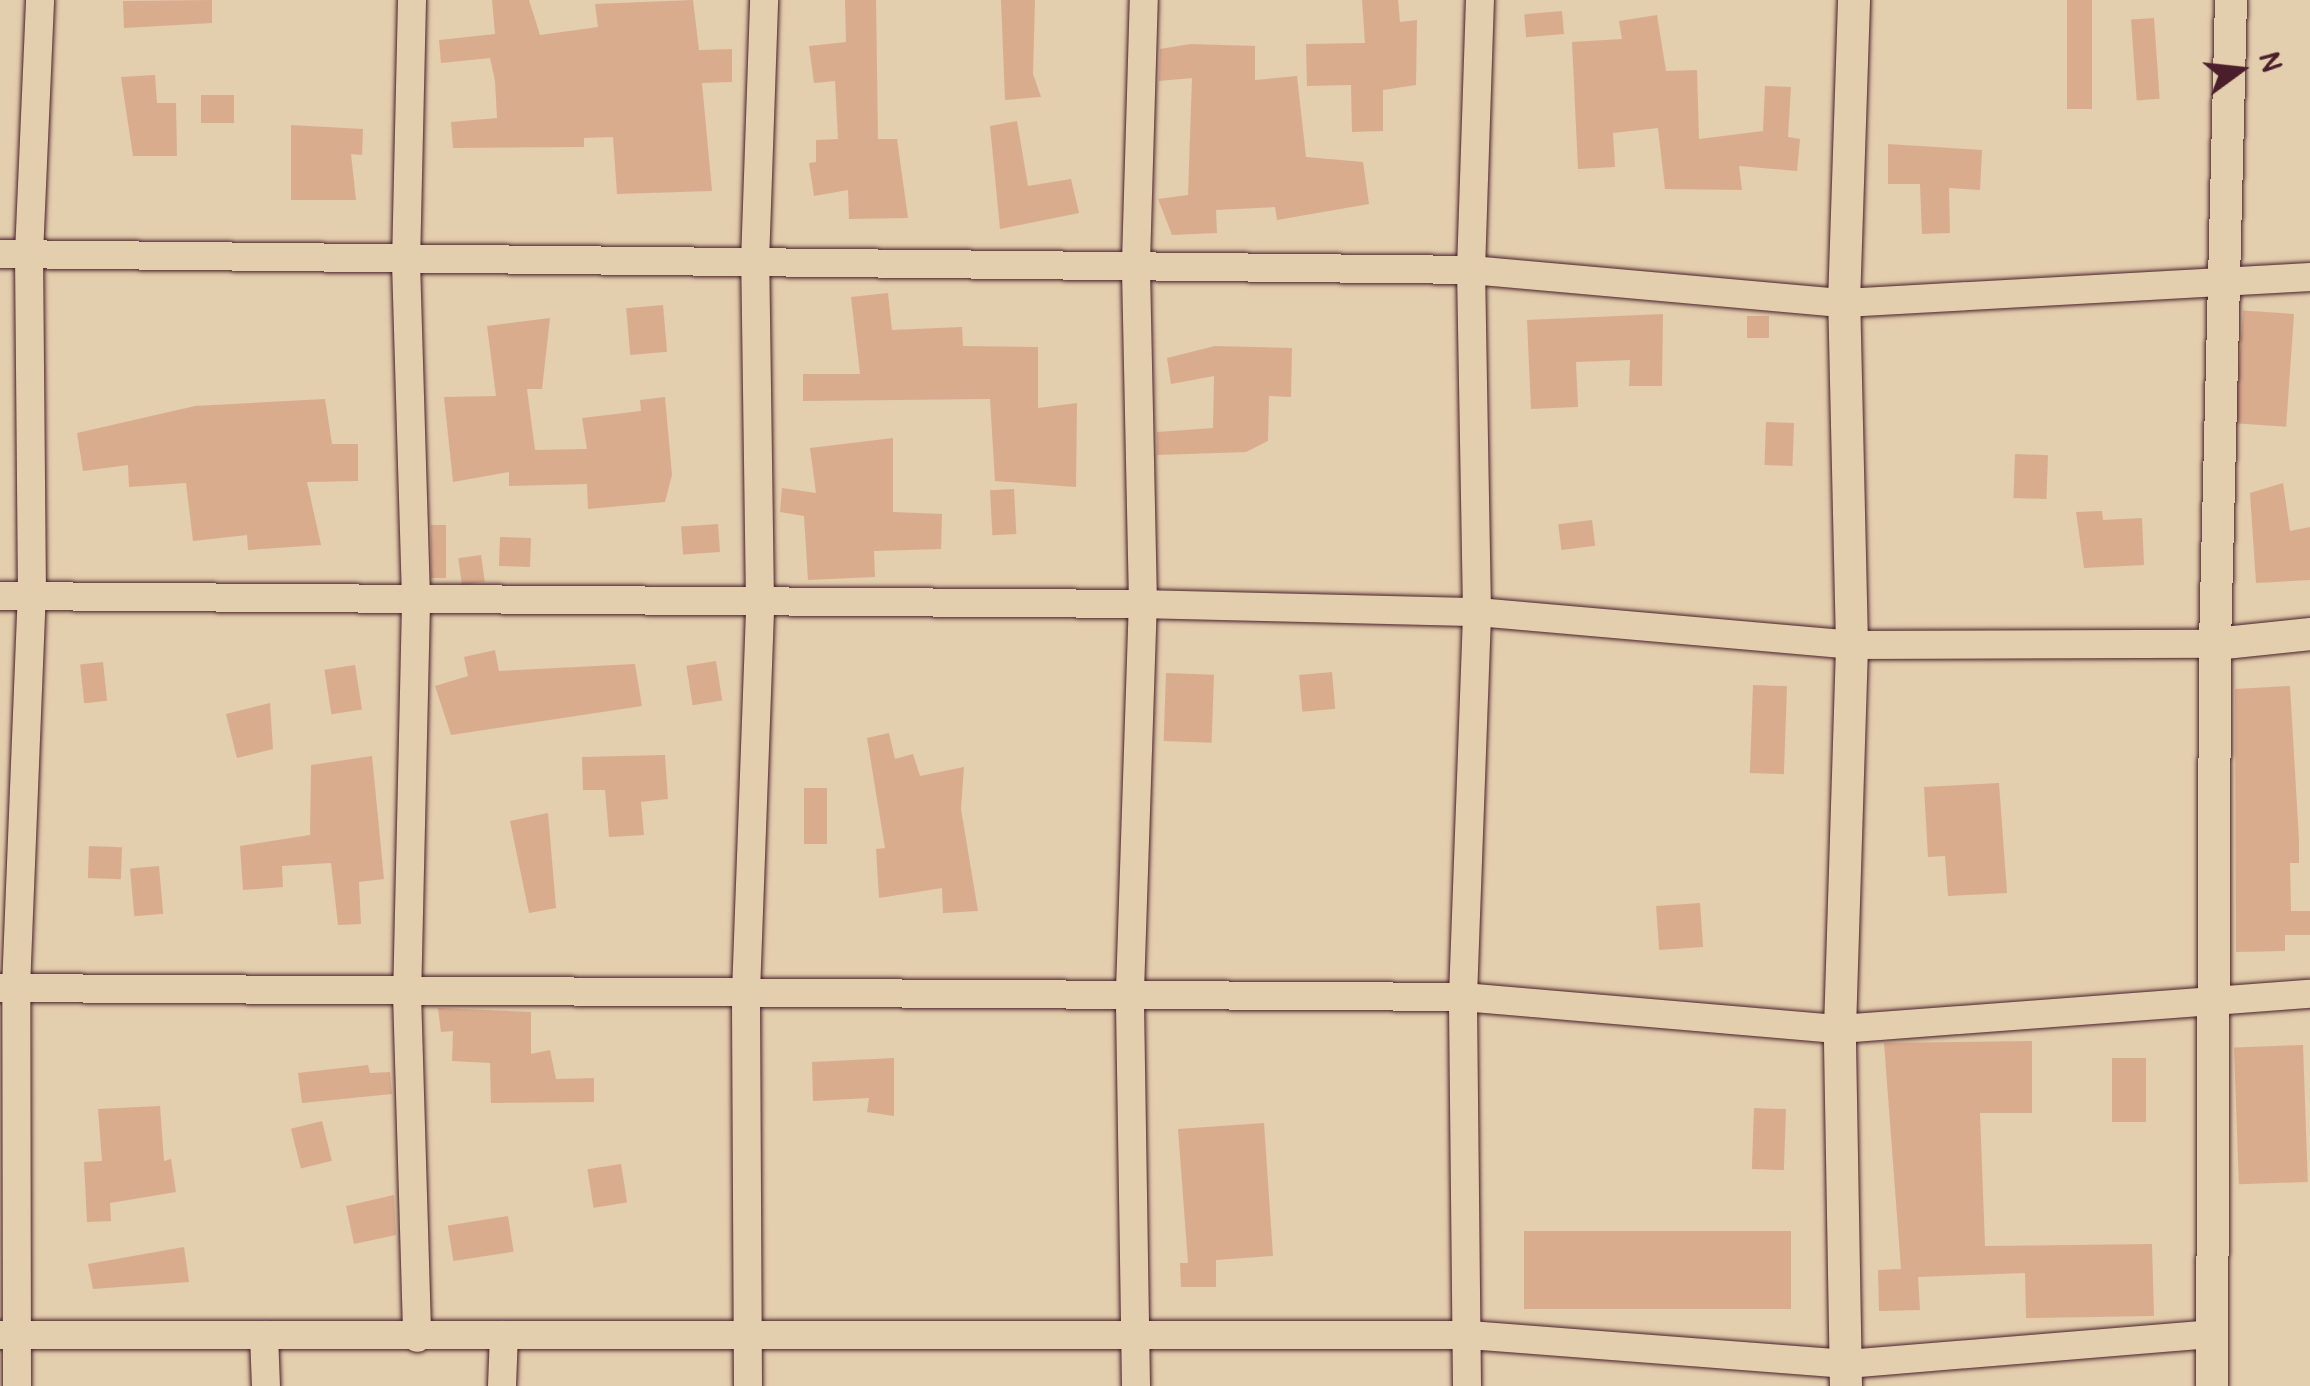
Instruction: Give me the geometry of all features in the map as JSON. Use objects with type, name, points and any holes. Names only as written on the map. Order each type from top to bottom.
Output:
[{"type":"street","points":[[17,1386],[10,1335],[8,988],[32,596],[29,254],[40,0]]},
{"type":"street","points":[[412,0],[406,262],[416,604],[407,993],[417,1338]]},
{"type":"street","points":[[748,1386],[746,993],[760,604],[755,262],[764,0]]},
{"type":"street","points":[[1136,1386],[1130,991],[1143,604],[1136,262],[1144,0]]},
{"type":"street","points":[[1467,1386],[1463,997],[1476,612],[1471,270],[1480,0]]},
{"type":"street","points":[[1847,1375],[1840,1029],[1852,646],[1844,303],[1854,0]]},
{"type":"street","points":[[2212,1386],[2210,1002],[2220,278],[2231,0]]},
{"type":"street","points":[[0,254],[406,262],[1136,262],[1471,270],[1844,303],[2220,278],[2310,277]]},
{"type":"street","points":[[0,596],[416,604],[1143,604],[1476,612],[1852,646],[2215,644],[2310,634]]},
{"type":"street","points":[[8,988],[407,993],[1130,991],[1463,997],[1840,1029],[2310,994]]},
{"type":"street","points":[[10,1335],[417,1338],[1138,1331],[1469,1335],[1847,1375],[2214,1334]]},
{"type":"street","points":[[264,1335],[266,1386]]},
{"type":"street","points":[[502,1386],[504,1335]]},
{"type":"building","points":[[212,0],[212,23],[124,28],[123,1]]},
{"type":"building","points":[[492,0],[529,0],[540,35],[598,27],[595,4],[693,0],[699,50],[732,49],[732,82],[702,83],[712,191],[617,194],[613,137],[584,138],[584,147],[453,148],[451,122],[497,118],[495,81],[490,58],[441,63],[439,40],[495,34]]},
{"type":"building","points":[[845,0],[876,0],[878,139],[897,139],[908,218],[849,219],[848,190],[814,196],[809,163],[816,162],[816,140],[838,139],[835,81],[814,83],[809,46],[846,42]]},
{"type":"building","points":[[1001,0],[1035,0],[1033,74],[1041,97],[1005,100]]},
{"type":"building","points":[[1362,0],[1398,0],[1400,22],[1417,20],[1416,85],[1383,90],[1383,131],[1352,132],[1351,85],[1307,86],[1306,44],[1365,43]]},
{"type":"building","points":[[2067,0],[2092,0],[2092,109],[2067,109]]},
{"type":"building","points":[[1562,11],[1564,34],[1526,37],[1524,14]]},
{"type":"building","points":[[1657,15],[1666,71],[1697,70],[1699,139],[1763,131],[1765,86],[1791,87],[1788,137],[1800,139],[1797,171],[1739,166],[1742,190],[1665,189],[1658,128],[1613,133],[1615,167],[1578,169],[1572,42],[1622,39],[1619,21]]},
{"type":"building","points":[[2154,18],[2160,99],[2137,100],[2131,20]]},
{"type":"building","points":[[1190,44],[1255,46],[1255,80],[1297,76],[1306,157],[1363,162],[1369,204],[1277,220],[1275,207],[1216,210],[1217,233],[1172,235],[1158,199],[1188,195],[1192,78],[1159,81],[1160,49]]},
{"type":"building","points":[[155,75],[157,103],[176,103],[177,156],[133,156],[121,77]]},
{"type":"building","points":[[201,95],[234,95],[234,123],[201,123]]},
{"type":"building","points":[[1017,121],[1028,186],[1071,179],[1079,213],[1000,229],[990,126]]},
{"type":"building","points":[[291,125],[363,129],[362,155],[351,154],[356,200],[291,200]]},
{"type":"building","points":[[1888,144],[1982,150],[1980,190],[1949,188],[1950,233],[1922,234],[1920,184],[1888,184]]},
{"type":"building","points":[[888,293],[892,330],[962,327],[963,346],[1038,347],[1038,408],[1077,403],[1076,487],[995,481],[990,399],[803,401],[803,374],[860,374],[851,297]]},
{"type":"building","points":[[663,305],[667,352],[630,355],[626,308]]},
{"type":"building","points":[[2243,310],[2294,314],[2286,427],[2235,423]]},
{"type":"building","points":[[1663,314],[1662,386],[1629,386],[1630,360],[1576,362],[1578,407],[1531,409],[1527,320]]},
{"type":"building","points":[[1747,316],[1769,316],[1769,338],[1747,338]]},
{"type":"building","points":[[550,318],[542,389],[527,389],[535,450],[587,449],[582,418],[641,411],[640,400],[665,397],[672,475],[665,502],[588,509],[587,484],[509,486],[509,472],[453,482],[444,397],[496,396],[487,326]]},
{"type":"building","points":[[1215,346],[1292,348],[1291,397],[1269,396],[1268,441],[1246,452],[1157,455],[1157,432],[1213,428],[1214,376],[1171,384],[1167,358]]},
{"type":"building","points":[[325,399],[332,444],[358,444],[358,481],[307,482],[321,545],[248,550],[247,535],[193,541],[186,483],[129,487],[128,465],[83,471],[77,433],[195,406]]},
{"type":"building","points":[[1766,422],[1794,423],[1792,466],[1764,465]]},
{"type":"building","points":[[893,438],[893,512],[942,514],[941,549],[874,551],[875,577],[808,580],[804,516],[780,512],[782,488],[816,493],[810,448]]},
{"type":"building","points":[[2015,454],[2048,455],[2046,499],[2013,498]]},
{"type":"building","points":[[2283,483],[2290,531],[2310,527],[2310,580],[2256,583],[2250,493]]},
{"type":"building","points":[[1014,489],[1016,534],[992,535],[990,490]]},
{"type":"building","points":[[2102,511],[2103,520],[2142,518],[2144,565],[2084,568],[2076,512]]},
{"type":"building","points":[[1592,520],[1595,546],[1561,550],[1558,524]]},
{"type":"building","points":[[718,524],[720,552],[683,555],[681,527]]},
{"type":"building","points":[[431,525],[446,525],[446,578],[431,578]]},
{"type":"building","points":[[500,537],[531,538],[530,567],[499,566]]},
{"type":"building","points":[[481,555],[485,582],[462,585],[458,558]]},
{"type":"building","points":[[495,650],[499,671],[635,664],[642,706],[451,735],[435,686],[468,676],[464,657]]},
{"type":"building","points":[[716,661],[722,701],[693,705],[686,666]]},
{"type":"building","points":[[103,662],[107,701],[84,703],[80,664]]},
{"type":"building","points":[[355,665],[362,709],[331,714],[324,670]]},
{"type":"building","points":[[1332,672],[1335,709],[1302,712],[1299,675]]},
{"type":"building","points":[[1166,673],[1214,675],[1212,743],[1164,741]]},
{"type":"building","points":[[1753,685],[1787,686],[1784,774],[1750,773]]},
{"type":"building","points":[[2290,686],[2299,840],[2299,863],[2290,863],[2291,911],[2310,911],[2310,935],[2285,935],[2285,951],[2236,952],[2235,689]]},
{"type":"building","points":[[270,703],[273,749],[237,758],[226,714]]},
{"type":"building","points":[[889,733],[895,759],[913,754],[920,776],[964,767],[961,809],[978,911],[943,913],[942,888],[879,898],[876,849],[885,848],[867,738]]},
{"type":"building","points":[[665,755],[668,799],[641,802],[644,835],[609,837],[605,790],[583,790],[582,757]]},
{"type":"building","points":[[372,756],[384,879],[359,882],[361,924],[338,925],[331,863],[282,866],[283,887],[243,890],[240,846],[310,835],[311,765]]},
{"type":"building","points":[[1999,783],[2007,893],[1948,896],[1945,856],[1928,857],[1924,787]]},
{"type":"building","points":[[804,788],[827,788],[827,844],[804,844]]},
{"type":"building","points":[[548,813],[556,908],[529,913],[510,821]]},
{"type":"building","points":[[89,846],[122,847],[121,879],[88,878]]},
{"type":"building","points":[[159,866],[163,914],[134,916],[130,869]]},
{"type":"building","points":[[1700,903],[1703,947],[1659,950],[1656,906]]},
{"type":"building","points":[[438,1008],[531,1012],[531,1054],[550,1050],[556,1079],[594,1078],[594,1102],[491,1103],[490,1063],[452,1061],[453,1031],[441,1032]]},
{"type":"building","points":[[2032,1041],[2032,1113],[1980,1113],[1985,1246],[2152,1244],[2154,1316],[2026,1318],[2025,1273],[1918,1277],[1920,1310],[1879,1311],[1878,1270],[1901,1269],[1884,1043]]},
{"type":"building","points":[[2303,1045],[2308,1182],[2239,1184],[2234,1047]]},
{"type":"building","points":[[894,1058],[894,1116],[867,1112],[869,1098],[813,1101],[812,1062]]},
{"type":"building","points":[[2112,1058],[2146,1058],[2146,1122],[2112,1122]]},
{"type":"building","points":[[368,1065],[370,1073],[390,1072],[392,1094],[302,1103],[298,1073]]},
{"type":"building","points":[[160,1106],[164,1161],[171,1159],[176,1192],[110,1203],[111,1221],[87,1222],[84,1162],[102,1161],[98,1109]]},
{"type":"building","points":[[1754,1108],[1786,1109],[1784,1170],[1752,1169]]},
{"type":"building","points":[[322,1121],[332,1161],[301,1169],[291,1129]]},
{"type":"building","points":[[1264,1123],[1273,1256],[1216,1260],[1216,1287],[1181,1287],[1180,1263],[1188,1263],[1178,1129]]},
{"type":"building","points":[[621,1164],[627,1203],[594,1208],[587,1169]]},
{"type":"building","points":[[394,1195],[396,1235],[354,1244],[346,1206]]},
{"type":"building","points":[[508,1216],[514,1252],[453,1261],[448,1226]]},
{"type":"building","points":[[1524,1231],[1791,1231],[1791,1309],[1524,1309]]},
{"type":"building","points":[[184,1247],[189,1282],[93,1289],[88,1264]]}]
